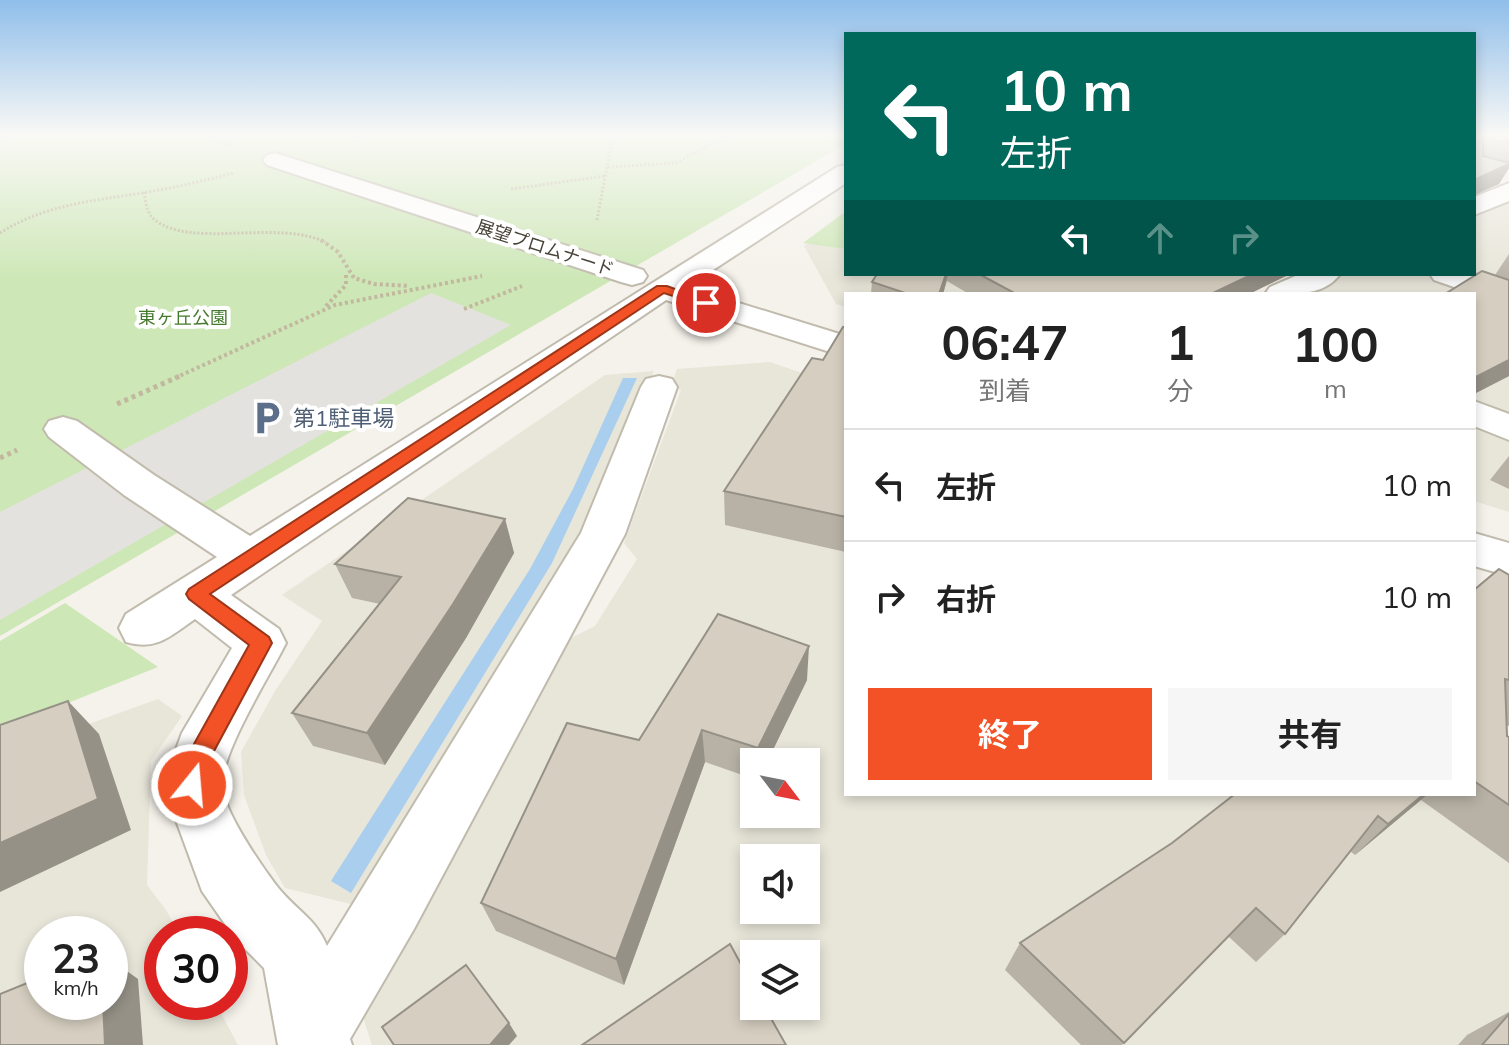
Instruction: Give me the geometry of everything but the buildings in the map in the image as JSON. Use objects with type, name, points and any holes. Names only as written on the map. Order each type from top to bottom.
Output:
[{"type":"street","name":"展望プロムナード","points":[[346,184],[844,346]]},
{"type":"street","points":[[144,628],[251,558],[647,283],[825,184]]},
{"type":"street","points":[[1476,205],[1501,184]]},
{"type":"street","points":[[1285,292],[1321,276]]},
{"type":"street","points":[[1451,276],[1509,297]]},
{"type":"street","points":[[314,1039],[603,534],[659,387]]},
{"type":"street","points":[[1476,413],[1509,428]]},
{"type":"street","points":[[63,429],[139,485],[251,558]]},
{"type":"street","points":[[1476,550],[1509,560]]},
{"type":"street","points":[[196,594],[261,643],[202,751],[192,785],[224,869],[259,917],[295,950],[314,1039]]},
{"type":"path","points":[[0,233],[59,207],[183,184]]},
{"type":"path","points":[[439,215],[462,202],[509,189],[548,184]]},
{"type":"path","points":[[586,261],[604,184]]},
{"type":"path","points":[[144,192],[149,213],[162,225],[195,231],[271,231],[306,236],[334,248],[342,256],[346,285],[341,294],[316,313]]},
{"type":"path","points":[[346,272],[366,283],[414,287]]},
{"type":"path","points":[[0,458],[335,305],[414,287],[494,274]]},
{"type":"shaded area","points":[[1509,198],[1509,420],[1476,405],[1476,292],[1302,292],[1339,276],[1476,276],[1476,213]]},
{"type":"shaded area","points":[[844,215],[844,276],[1156,276],[1192,292],[844,292],[844,306],[836,304],[804,246]]},
{"type":"shaded area","name":"第1駐車場","points":[[431,293],[511,325],[0,620],[0,512]]},
{"type":"shaded area","points":[[770,362],[844,387],[844,796],[1476,796],[1476,793],[1509,775],[1509,1045],[372,1045],[363,1017],[565,641],[595,626],[637,559],[624,543],[681,390],[671,386],[677,369]]},
{"type":"shaded area","points":[[654,371],[576,547],[367,908],[285,888],[266,855],[244,795],[241,752],[275,691],[322,621],[282,595],[605,375]]},
{"type":"shaded area","points":[[1476,425],[1509,440],[1509,512],[1476,502]]},
{"type":"shaded area","points":[[158,699],[182,716],[151,761],[147,885],[169,916],[144,916],[144,1020],[225,1020],[238,1045],[0,1045],[0,756]]},
{"type":"green space","name":"東ヶ丘公園","points":[[0,184],[778,184],[0,636]]},
{"type":"green space","points":[[844,212],[844,249],[803,243]]},
{"type":"green space","points":[[65,603],[158,667],[0,730],[0,641]]},
{"type":"water","points":[[623,378],[637,378],[552,563],[351,893],[331,881],[530,569],[573,489]]},
{"type":"place","name":"第1駐車場","points":[[267,418]]},
{"type":"route","points":[[192,785],[202,751],[261,643],[196,594],[662,289],[706,303]]}]
